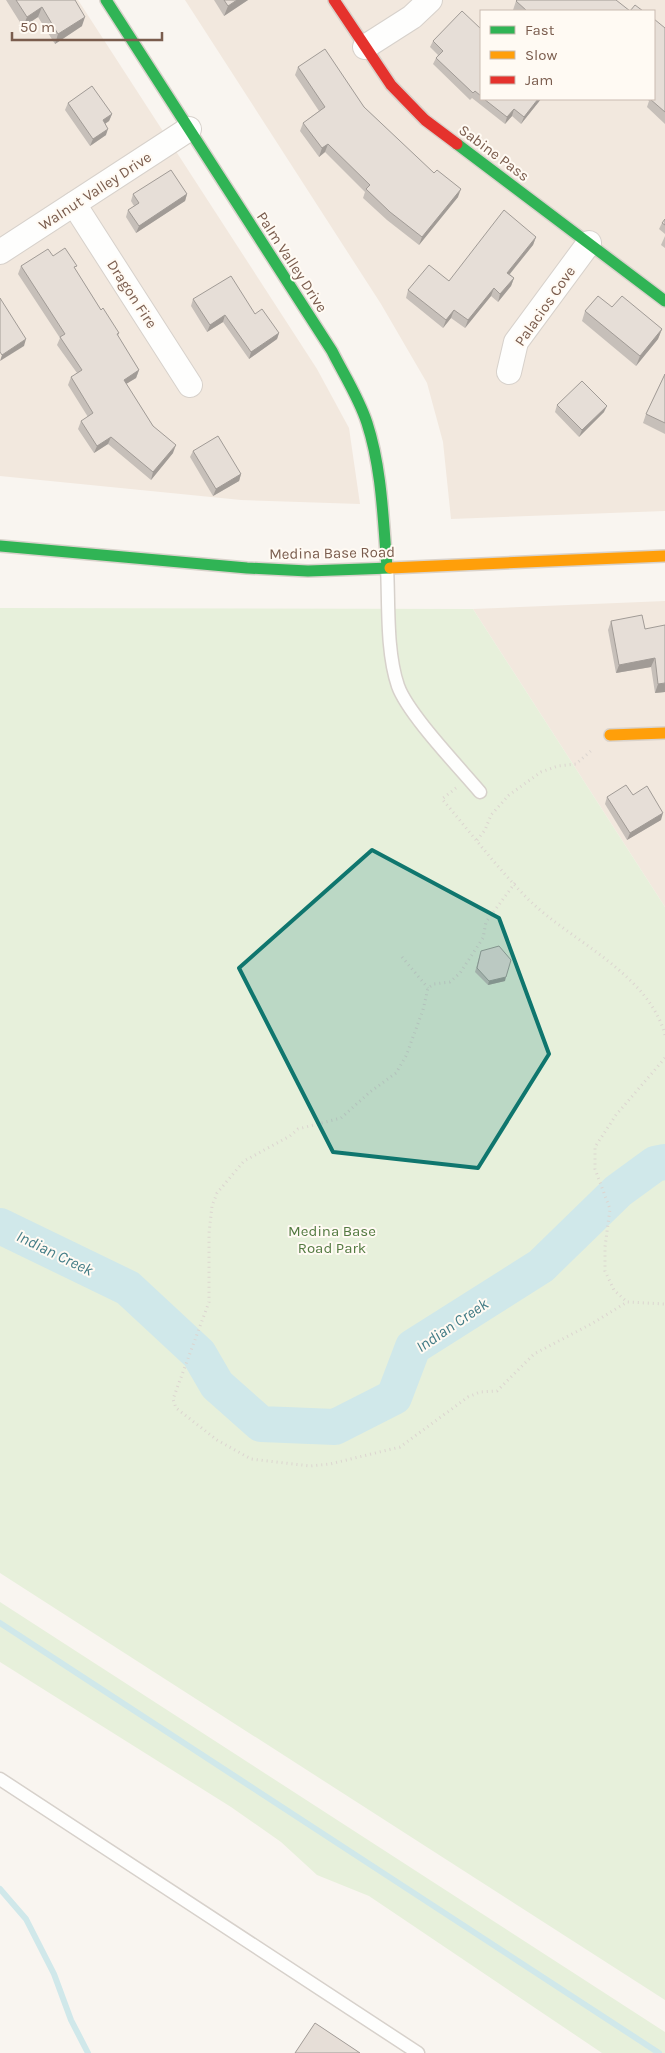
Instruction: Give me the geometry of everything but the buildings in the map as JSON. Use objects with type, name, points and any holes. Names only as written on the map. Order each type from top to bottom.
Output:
[{"type":"street","name":"Palm Valley Drive","points":[[106,0],[332,351],[361,408],[370,434],[380,499],[387,567]]},
{"type":"street","name":"Sabine Pass","points":[[334,0],[391,85],[425,120],[665,301]]},
{"type":"street","points":[[365,47],[412,17],[430,0]]},
{"type":"street","name":"Walnut Valley Drive","points":[[0,252],[189,129]]},
{"type":"street","name":"Dragon Fire","points":[[74,204],[190,384]]},
{"type":"street","name":"Palacios Cove","points":[[508,372],[516,342],[589,243]]},
{"type":"street","name":"Medina Base Road","points":[[0,546],[247,568],[308,571],[665,556]]},
{"type":"street","points":[[610,735],[665,733]]},
{"type":"lane","points":[[387,567],[392,654],[398,686],[412,710],[480,792]]},
{"type":"lane","points":[[0,1779],[418,2053]]},
{"type":"path","points":[[477,840],[485,830],[491,815],[508,795],[541,772],[558,766],[576,764],[610,735]]},
{"type":"path","points":[[468,778],[442,799],[530,901],[557,924],[595,950],[623,975],[647,1001],[661,1021],[665,1035]]},
{"type":"path","points":[[515,884],[486,922],[483,938],[460,973],[450,982],[434,984],[428,988],[423,1010],[406,1056],[396,1073],[370,1092],[341,1118],[298,1130],[244,1161],[217,1194],[212,1206],[209,1233],[209,1302],[173,1399],[176,1408],[217,1440],[250,1459],[281,1461],[295,1466],[330,1464],[400,1447],[468,1397],[480,1392],[497,1391],[534,1354],[593,1323],[627,1302],[665,1304]]},
{"type":"path","points":[[402,957],[428,988]]},
{"type":"path","points":[[627,1302],[614,1290],[605,1271],[605,1247],[610,1209],[606,1194],[595,1169],[595,1147],[616,1115],[665,1058]]},
{"type":"highlighted area","points":[[372,850],[499,918],[549,1054],[478,1168],[333,1152],[239,968]]},
{"type":"shaded area","points":[[0,0],[78,0],[317,369],[349,428],[360,504],[241,500],[0,476]]},
{"type":"shaded area","points":[[185,0],[665,0],[665,511],[451,519],[443,442],[427,383],[381,304]]},
{"type":"shaded area","points":[[665,601],[665,907],[473,609]]},
{"type":"green space","name":"Medina Base Road Park","points":[[0,608],[473,609],[665,907],[665,2000],[0,1573]]},
{"type":"green space","points":[[0,1602],[665,2032],[665,2053],[602,2053],[369,1896],[317,1875],[281,1842],[231,1807],[0,1662]]},
{"type":"waterway","name":"Indian Creek","points":[[0,1226],[128,1288],[199,1354],[217,1385],[261,1424],[335,1427],[394,1397],[413,1347],[541,1266],[618,1191],[655,1164],[665,1162]]},
{"type":"waterway","points":[[0,1623],[659,2053]]},
{"type":"waterway","points":[[0,1889],[26,1919],[54,1974],[71,2020],[88,2053]]},
{"type":"traffic: fast","points":[[106,0],[332,351],[356,396],[367,423],[376,458],[387,567]]},
{"type":"traffic: fast","points":[[457,144],[665,301]]},
{"type":"traffic: fast","points":[[0,546],[247,568],[308,571],[390,568]]},
{"type":"traffic: slow","points":[[390,568],[665,556]]},
{"type":"traffic: slow","points":[[610,735],[665,733]]},
{"type":"traffic: jam","points":[[334,0],[391,85],[425,120],[457,144]]}]
